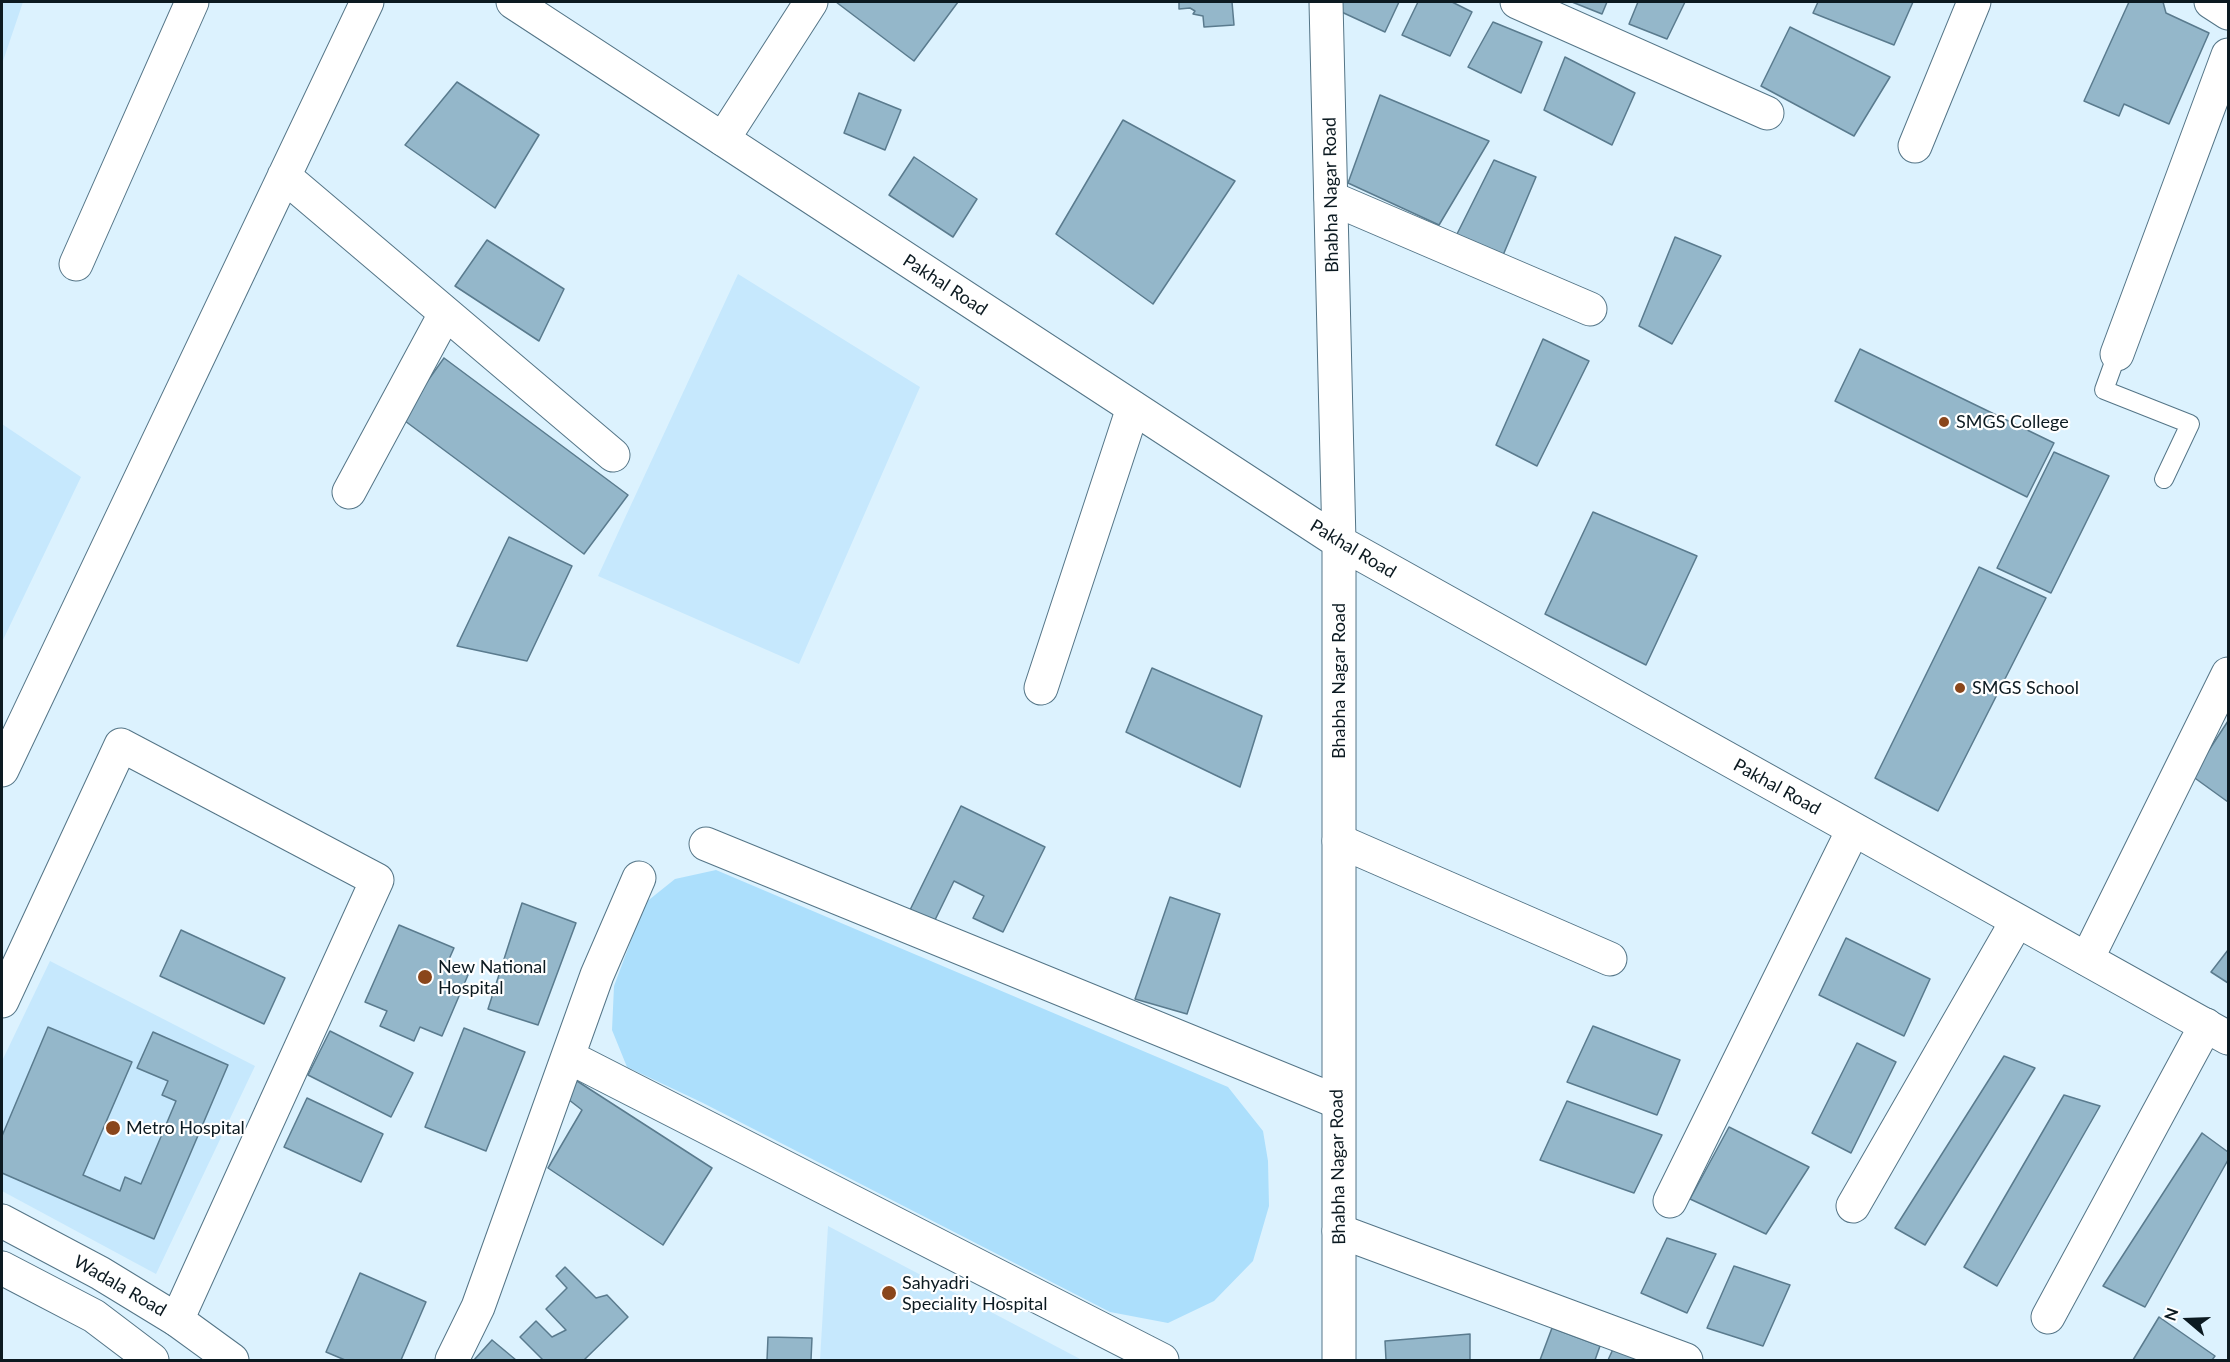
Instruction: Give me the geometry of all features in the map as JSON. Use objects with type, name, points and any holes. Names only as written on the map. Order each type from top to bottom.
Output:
[{"type":"street","points":[[76,264],[192,2]]},
{"type":"street","points":[[2,770],[367,2]]},
{"type":"street","name":"Pakhal Road","points":[[513,2],[1339,542],[2217,1031]]},
{"type":"street","points":[[723,139],[811,2]]},
{"type":"street","name":"Bhabha Nagar Road","points":[[1326,2],[1339,542],[1339,1360]]},
{"type":"street","points":[[1517,2],[1767,113]]},
{"type":"street","points":[[1915,146],[1974,2]]},
{"type":"street","points":[[2211,2],[2229,13]]},
{"type":"street","points":[[2117,354],[2229,55]]},
{"type":"street","points":[[284,176],[613,455]]},
{"type":"street","points":[[1331,198],[1590,309]]},
{"type":"street","points":[[349,492],[445,314]]},
{"type":"street","points":[[1041,688],[1133,408]]},
{"type":"street","points":[[2086,959],[2229,674]]},
{"type":"street","points":[[2,1001],[121,745],[377,880],[177,1320]]},
{"type":"street","points":[[1670,1201],[1853,830]]},
{"type":"street","points":[[1339,841],[1610,959]]},
{"type":"street","points":[[706,844],[1338,1101]]},
{"type":"street","points":[[452,1360],[478,1307],[597,975],[639,878]]},
{"type":"street","points":[[1853,1206],[2017,921]]},
{"type":"street","points":[[2048,1317],[2217,1031]]},
{"type":"street","points":[[569,1057],[1162,1360]]},
{"type":"street","name":"Wadala Road","points":[[2,1221],[100,1273],[177,1320],[232,1360]]},
{"type":"street","points":[[1339,1231],[1686,1360]]},
{"type":"street","points":[[2,1268],[94,1316],[143,1358]]},
{"type":"lane","points":[[2117,354],[2104,390],[2190,424],[2164,479]]},
{"type":"shaded area","points":[[2,2],[23,2],[2,64]]},
{"type":"shaded area","points":[[738,274],[920,387],[799,664],[598,576]]},
{"type":"shaded area","points":[[2,424],[81,477],[2,642]]},
{"type":"shaded area","points":[[716,870],[1228,1087],[1263,1131],[1268,1161],[1269,1206],[1253,1261],[1214,1301],[1168,1323],[1110,1312],[703,1103],[627,1067],[612,1030],[614,986],[645,903],[675,879]]},
{"type":"shaded area","name":"Metro Hospital","points":[[50,961],[255,1066],[156,1274],[2,1191],[2,1061]]},
{"type":"shaded area","name":"Sahyadri Speciality Hospital","points":[[828,1226],[1082,1360],[820,1360]]},
{"type":"building","points":[[836,2],[958,2],[914,61]]},
{"type":"building","points":[[1179,2],[1232,2],[1234,25],[1204,27],[1203,16],[1193,14],[1195,11],[1190,8],[1179,9]]},
{"type":"building","points":[[1339,2],[1399,2],[1385,32],[1335,9]]},
{"type":"building","points":[[1418,2],[1452,2],[1472,12],[1450,56],[1402,35]]},
{"type":"building","points":[[1572,2],[1607,2],[1602,14]]},
{"type":"building","points":[[1638,2],[1685,2],[1667,39],[1629,24]]},
{"type":"building","points":[[1818,2],[1913,2],[1894,45],[1813,13]]},
{"type":"building","points":[[2129,2],[2163,2],[2166,13],[2209,33],[2169,124],[2124,104],[2119,116],[2084,101]]},
{"type":"building","points":[[1493,22],[1542,42],[1521,93],[1468,67]]},
{"type":"building","points":[[1790,27],[1890,77],[1854,136],[1761,86]]},
{"type":"building","points":[[1565,57],[1635,93],[1612,145],[1544,110]]},
{"type":"building","points":[[457,82],[539,135],[495,208],[405,145]]},
{"type":"building","points":[[859,93],[901,110],[885,150],[844,133]]},
{"type":"building","points":[[1380,95],[1489,141],[1439,225],[1348,183]]},
{"type":"building","points":[[1123,120],[1235,181],[1153,304],[1056,234]]},
{"type":"building","points":[[914,157],[977,199],[953,237],[889,195]]},
{"type":"building","points":[[1494,160],[1536,177],[1501,260],[1455,238]]},
{"type":"building","points":[[1675,237],[1721,256],[1672,344],[1639,326]]},
{"type":"building","points":[[487,240],[564,289],[539,341],[455,286]]},
{"type":"building","points":[[1543,339],[1589,361],[1537,466],[1496,445]]},
{"type":"building","name":"SMGS College","points":[[1860,349],[2054,443],[2027,497],[1835,401]]},
{"type":"building","points":[[444,358],[628,495],[584,554],[401,418]]},
{"type":"building","name":"SMGS College","points":[[2054,452],[2109,476],[2051,593],[1997,568]]},
{"type":"building","points":[[1593,512],[1697,556],[1646,665],[1545,614]]},
{"type":"building","points":[[509,537],[572,566],[527,661],[457,646]]},
{"type":"building","name":"SMGS School","points":[[1979,567],[2046,598],[1938,811],[1875,778]]},
{"type":"building","points":[[1152,668],[1262,716],[1240,787],[1126,732]]},
{"type":"building","points":[[2228,721],[2228,802],[2192,776]]},
{"type":"building","points":[[961,806],[1045,847],[1003,932],[973,918],[984,896],[954,881],[934,922],[910,910]]},
{"type":"building","points":[[1170,897],[1220,914],[1187,1014],[1135,999]]},
{"type":"building","points":[[522,903],[576,923],[538,1025],[488,1009]]},
{"type":"building","points":[[399,925],[454,948],[446,966],[468,975],[442,1036],[420,1027],[414,1041],[380,1026],[387,1011],[365,1002]]},
{"type":"building","points":[[181,930],[285,978],[264,1024],[160,976]]},
{"type":"building","points":[[1846,938],[1930,979],[1904,1036],[1819,995]]},
{"type":"building","points":[[2228,950],[2228,983],[2211,972]]},
{"type":"building","points":[[1593,1026],[1680,1060],[1657,1115],[1567,1082]]},
{"type":"building","points":[[48,1027],[132,1062],[83,1175],[120,1191],[125,1177],[141,1184],[176,1101],[162,1095],[168,1081],[137,1068],[153,1032],[228,1065],[154,1239],[2,1173],[2,1136]]},
{"type":"building","points":[[464,1028],[525,1052],[486,1151],[425,1127]]},
{"type":"building","points":[[330,1031],[413,1073],[391,1117],[308,1075]]},
{"type":"building","points":[[1857,1043],[1896,1062],[1851,1153],[1812,1133]]},
{"type":"building","points":[[2004,1056],[2035,1068],[1925,1245],[1895,1228]]},
{"type":"building","points":[[577,1081],[712,1168],[663,1245],[548,1168],[582,1110],[564,1096]]},
{"type":"building","points":[[2064,1095],[2100,1106],[1997,1286],[1964,1267]]},
{"type":"building","points":[[307,1098],[383,1134],[361,1182],[284,1147]]},
{"type":"building","points":[[1567,1101],[1662,1135],[1634,1193],[1540,1160]]},
{"type":"building","points":[[1729,1127],[1809,1167],[1766,1234],[1690,1199]]},
{"type":"building","points":[[2202,1133],[2228,1152],[2228,1160],[2145,1307],[2103,1286]]},
{"type":"building","points":[[1667,1238],[1716,1254],[1687,1313],[1641,1293]]},
{"type":"building","points":[[1734,1266],[1790,1285],[1763,1346],[1707,1328]]},
{"type":"building","points":[[565,1267],[596,1298],[607,1295],[628,1317],[584,1360],[543,1360],[520,1337],[536,1321],[552,1337],[566,1330],[546,1309],[567,1288],[556,1276]]},
{"type":"building","points":[[360,1273],[426,1302],[401,1360],[345,1360],[326,1352]]},
{"type":"building","points":[[2159,1317],[2215,1356],[2212,1360],[2133,1360]]},
{"type":"building","points":[[1552,1328],[1600,1346],[1595,1360],[1540,1360]]},
{"type":"building","points":[[1470,1334],[1470,1360],[1386,1360],[1385,1341]]},
{"type":"building","points":[[768,1337],[812,1338],[811,1360],[767,1360]]},
{"type":"building","points":[[492,1340],[516,1360],[474,1360]]},
{"type":"building","points":[[1614,1347],[1642,1360],[1608,1360]]},
{"type":"place","name":"SMGS College","points":[[1944,422]]},
{"type":"place","name":"SMGS School","points":[[1960,688]]},
{"type":"place","name":"New National Hospital","points":[[425,977]]},
{"type":"place","name":"Metro Hospital","points":[[113,1128]]},
{"type":"place","name":"Sahyadri Speciality Hospital","points":[[889,1293]]}]
